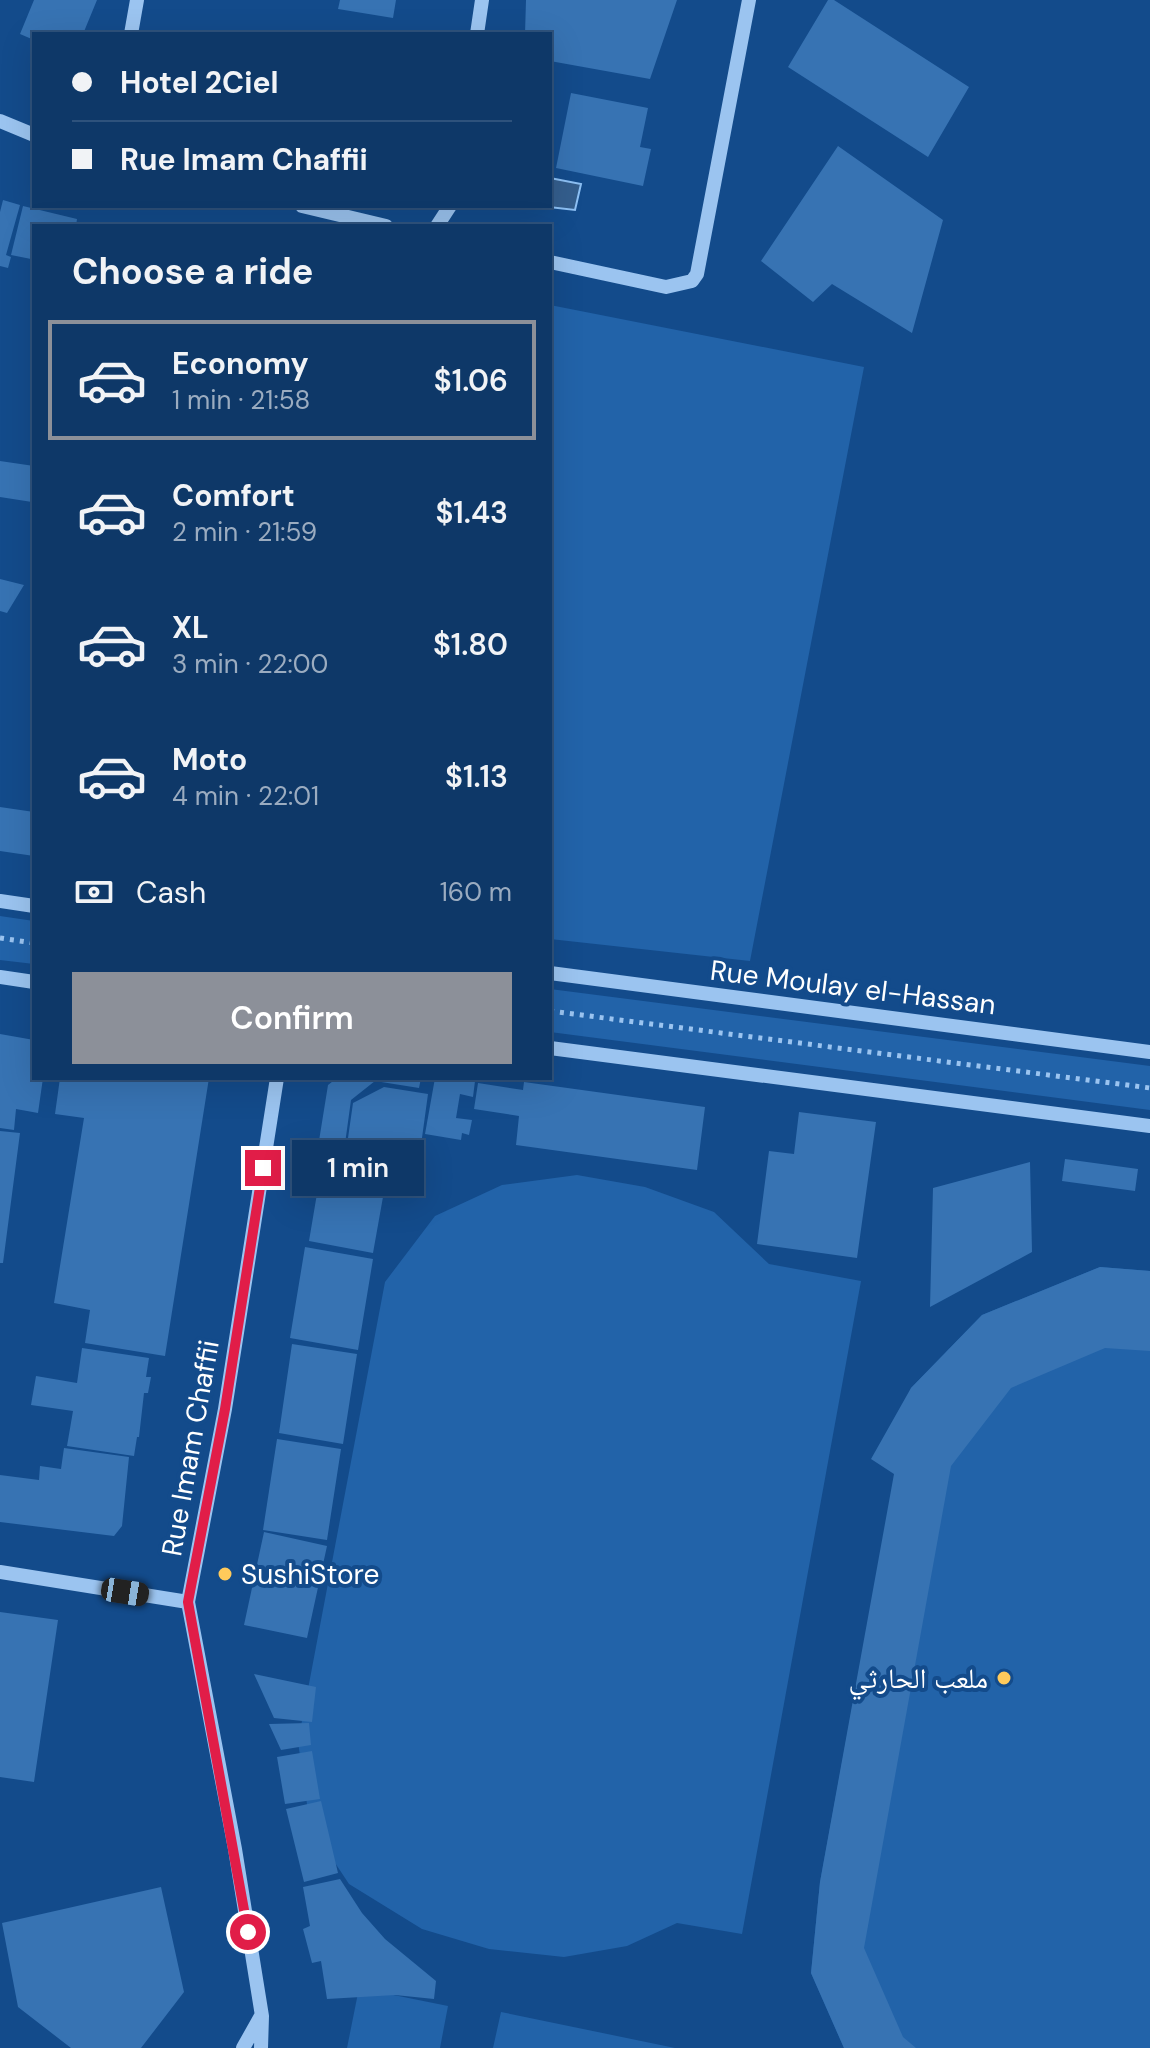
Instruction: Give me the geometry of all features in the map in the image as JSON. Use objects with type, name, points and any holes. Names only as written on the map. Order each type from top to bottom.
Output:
[{"type":"street","points":[[131,32],[137,0]]},
{"type":"street","points":[[477,32],[482,0]]},
{"type":"street","points":[[552,262],[666,287],[692,281],[697,274],[749,0]]},
{"type":"street","points":[[0,121],[32,134]]},
{"type":"street","points":[[310,208],[378,224]]},
{"type":"street","points":[[0,901],[32,906]]},
{"type":"street","name":"Rue Moulay el-Hassan","points":[[552,973],[1150,1052]]},
{"type":"street","points":[[0,977],[32,982]]},
{"type":"street","points":[[552,1048],[1150,1126]]},
{"type":"street","name":"Rue Imam Chaffii","points":[[261,2048],[262,2016],[235,1849],[188,1602],[225,1409],[277,1080]]},
{"type":"street","points":[[0,1572],[188,1602]]},
{"type":"street","points":[[243,2048],[262,2016]]},
{"type":"path","points":[[0,938],[32,943]]},
{"type":"path","points":[[552,1011],[1150,1088]]},
{"type":"shaded area","points":[[552,178],[581,184],[575,210],[552,207]]},
{"type":"shaded area","points":[[552,305],[864,367],[750,961],[552,939]]},
{"type":"shaded area","points":[[0,916],[32,921],[32,964],[0,960]]},
{"type":"shaded area","points":[[552,989],[1150,1066],[1150,1110],[552,1032]]},
{"type":"shaded area","points":[[577,1175],[645,1187],[714,1212],[769,1264],[861,1281],[742,1934],[677,1923],[627,1946],[564,1957],[489,1949],[422,1929],[349,1884],[310,1825],[298,1742],[385,1282],[435,1216],[502,1185]]},
{"type":"shaded area","name":"ملعب الحارثي","points":[[1100,1267],[1150,1271],[1150,2048],[844,2048],[811,1973],[820,1882],[911,1388],[982,1315]]},
{"type":"shaded area","points":[[359,1988],[448,2006],[440,2048],[347,2048]]},
{"type":"shaded area","points":[[501,2012],[675,2048],[493,2048]]},
{"type":"building","points":[[34,0],[97,0],[84,32],[32,32],[32,39],[20,34]]},
{"type":"building","points":[[340,0],[396,0],[393,18],[338,9]]},
{"type":"building","points":[[526,0],[677,0],[650,79],[552,61],[552,32],[525,32]]},
{"type":"building","points":[[828,0],[834,0],[969,87],[928,157],[788,67]]},
{"type":"building","points":[[571,93],[648,108],[640,147],[651,149],[643,186],[556,168]]},
{"type":"building","points":[[838,146],[943,220],[912,333],[832,284],[813,302],[761,261]]},
{"type":"building","points":[[3,200],[20,205],[6,255],[11,257],[8,268],[0,266],[0,212]]},
{"type":"building","points":[[23,206],[77,219],[76,224],[32,224],[31,259],[11,255]]},
{"type":"building","points":[[0,461],[32,466],[32,502],[0,497]]},
{"type":"building","points":[[0,579],[24,585],[7,613],[0,611]]},
{"type":"building","points":[[0,807],[32,812],[32,856],[0,851]]},
{"type":"building","points":[[0,1034],[32,1040],[32,1080],[43,1080],[38,1113],[16,1109],[14,1130],[0,1128]]},
{"type":"building","points":[[60,1080],[209,1080],[165,1356],[85,1343],[90,1310],[54,1303],[84,1118],[55,1114]]},
{"type":"building","points":[[334,1080],[421,1080],[419,1088],[375,1081],[351,1100],[344,1151],[318,1147],[328,1085]]},
{"type":"building","points":[[435,1080],[475,1081],[473,1097],[460,1094],[456,1118],[472,1120],[469,1135],[462,1133],[461,1140],[425,1134]]},
{"type":"building","points":[[524,1082],[705,1107],[697,1170],[516,1145],[519,1116],[474,1109],[478,1083],[523,1090]]},
{"type":"building","points":[[384,1087],[428,1094],[418,1167],[355,1159],[357,1140],[348,1138],[353,1103]]},
{"type":"building","points":[[799,1112],[876,1122],[857,1258],[757,1244],[769,1151],[794,1154]]},
{"type":"building","points":[[0,1131],[20,1133],[3,1263],[0,1263]]},
{"type":"building","points":[[323,1158],[388,1169],[373,1253],[309,1241]]},
{"type":"building","points":[[1065,1159],[1138,1169],[1135,1191],[1062,1181]]},
{"type":"building","points":[[1030,1162],[1032,1252],[930,1307],[933,1188]]},
{"type":"building","points":[[305,1247],[373,1259],[358,1350],[290,1338]]},
{"type":"building","points":[[1100,1267],[1150,1271],[1150,1351],[1105,1348],[1011,1388],[951,1466],[864,1948],[903,2037],[916,2048],[844,2048],[811,1973],[820,1882],[894,1474],[871,1459],[911,1388],[982,1315]]},
{"type":"building","points":[[292,1344],[357,1354],[343,1444],[279,1433]]},
{"type":"building","points":[[82,1348],[149,1358],[146,1377],[151,1377],[148,1393],[144,1393],[134,1456],[67,1446],[73,1411],[31,1405],[36,1376],[77,1383]]},
{"type":"building","points":[[277,1439],[341,1449],[327,1540],[263,1530]]},
{"type":"building","points":[[64,1448],[129,1457],[122,1526],[114,1536],[0,1522],[0,1475],[39,1480],[40,1466],[61,1469]]},
{"type":"building","points":[[264,1532],[327,1546],[307,1638],[244,1625]]},
{"type":"building","points":[[0,1612],[58,1620],[34,1782],[0,1777]]},
{"type":"building","points":[[254,1674],[316,1687],[312,1722],[274,1718]]},
{"type":"building","points":[[309,1723],[311,1745],[281,1750],[269,1724]]},
{"type":"building","points":[[312,1751],[320,1799],[285,1804],[277,1757]]},
{"type":"building","points":[[321,1801],[338,1873],[304,1882],[286,1809]]},
{"type":"building","points":[[340,1879],[362,1913],[385,1939],[436,1981],[434,1999],[395,1995],[327,1999],[321,1961],[312,1963],[303,1929],[310,1926],[303,1887]]},
{"type":"building","points":[[161,1887],[184,1992],[141,2048],[71,2048],[18,2007],[2,1923]]},
{"type":"place","name":"SushiStore","points":[[225,1574]]},
{"type":"place","name":"ملعب الحارثي","points":[[1004,1678]]},
{"type":"route","points":[[248,1932],[188,1602],[225,1409],[263,1168]]}]
